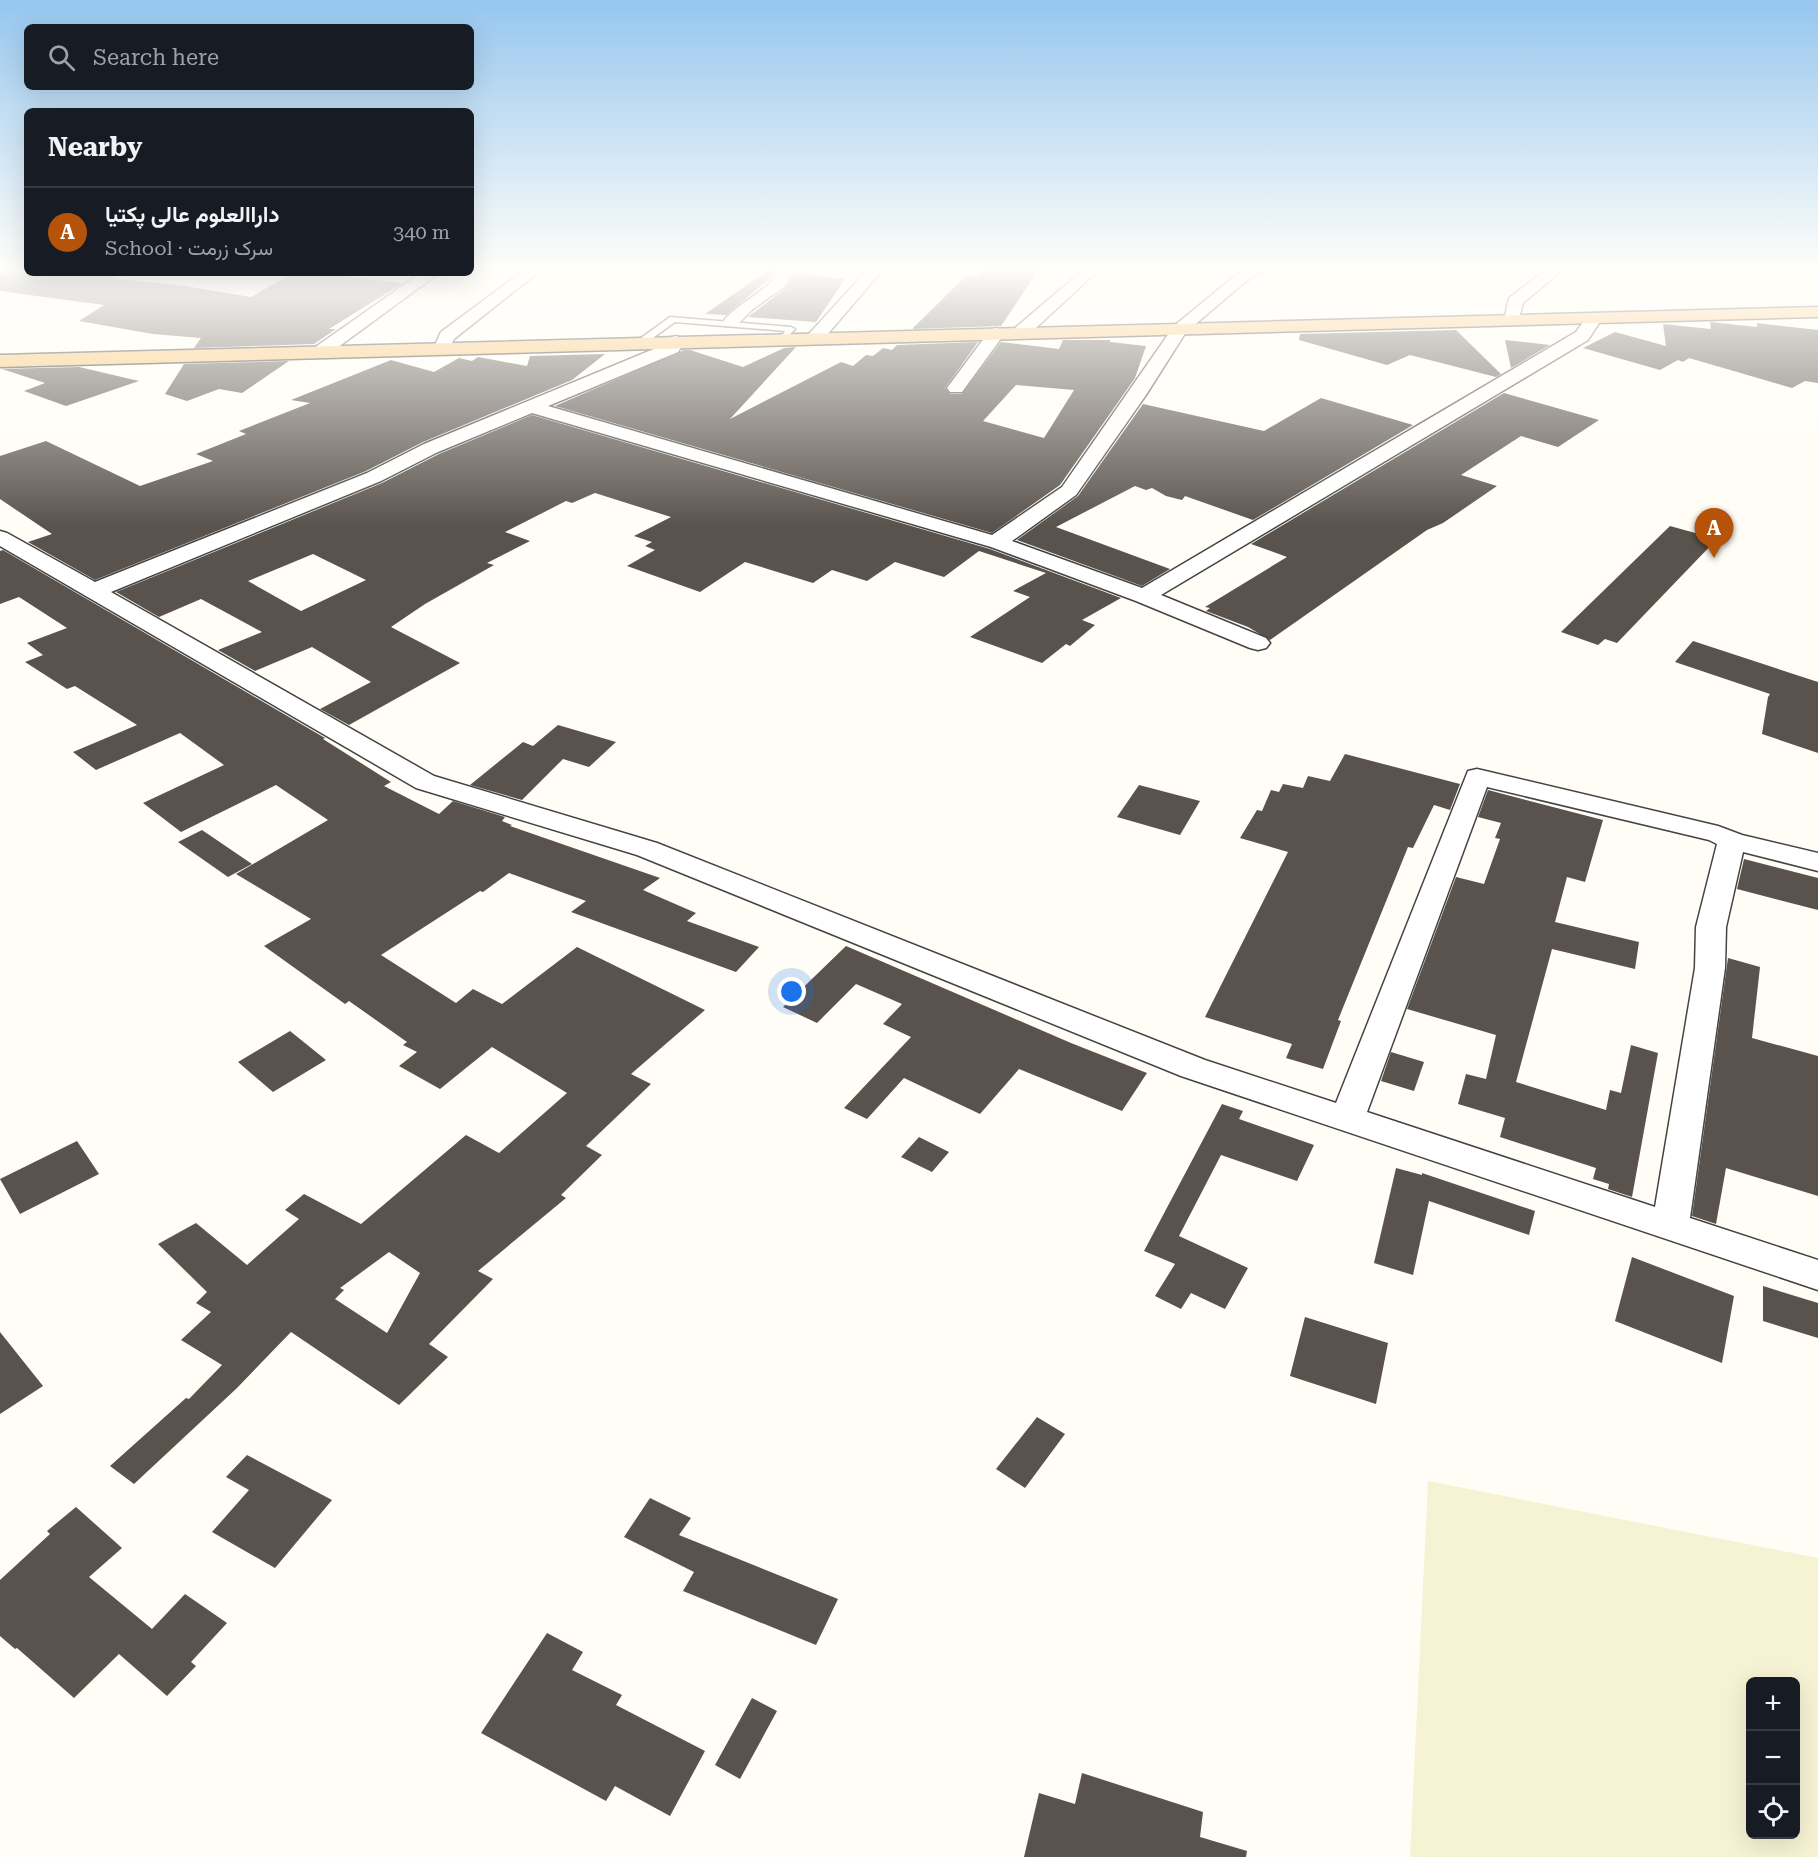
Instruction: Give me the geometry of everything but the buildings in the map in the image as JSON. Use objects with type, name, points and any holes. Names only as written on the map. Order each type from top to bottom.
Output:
[{"type":"highway","points":[[0,361],[297,353]]},
{"type":"street","points":[[93,591],[374,477],[431,448],[661,353]]},
{"type":"street","points":[[956,388],[982,353]]},
{"type":"street","points":[[996,542],[1069,491],[1164,353]]},
{"type":"street","points":[[1144,596],[1554,353]]},
{"type":"street","points":[[529,406],[980,540],[996,542],[1144,596],[1257,643]]},
{"type":"street","points":[[0,537],[425,782],[647,849],[1193,1068],[1818,1275]]},
{"type":"street","points":[[1347,1119],[1477,777],[1718,834],[1732,841],[1818,862]]},
{"type":"street","points":[[1670,1227],[1710,968],[1711,927],[1732,841]]},
{"type":"shaded area","points":[[1428,1481],[1818,1558],[1818,1857],[1410,1857]]},
{"type":"place","name":"داراالعلوم عالی پکتیا","points":[[1714,558]]}]
